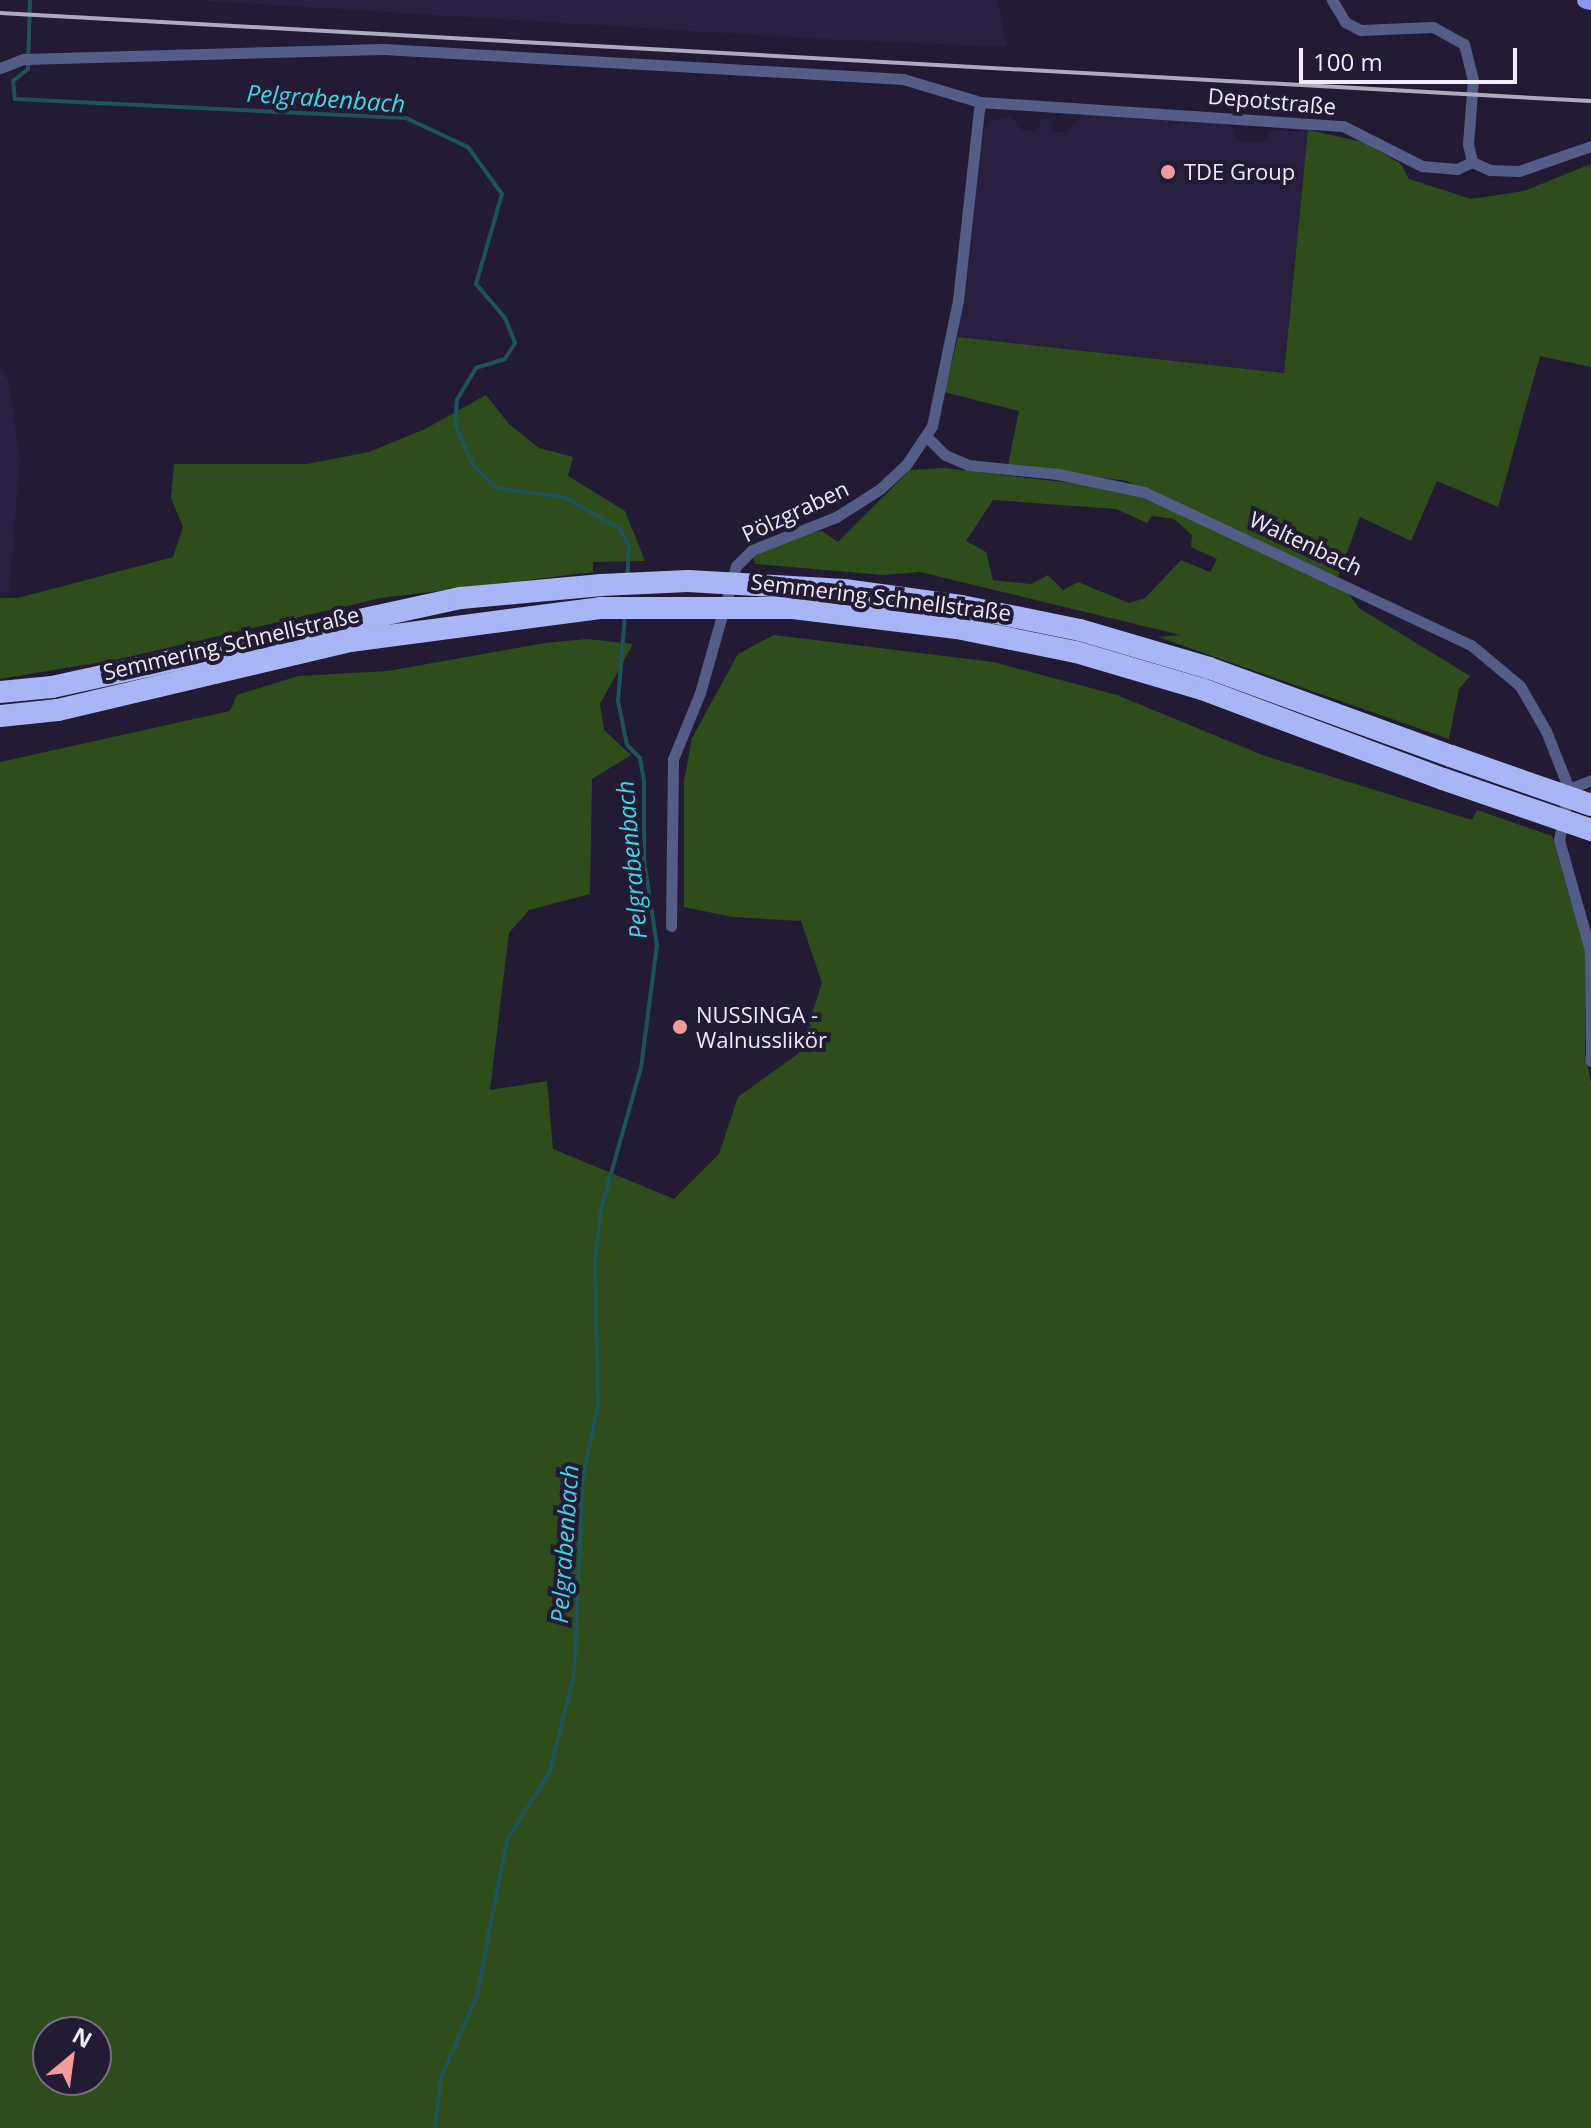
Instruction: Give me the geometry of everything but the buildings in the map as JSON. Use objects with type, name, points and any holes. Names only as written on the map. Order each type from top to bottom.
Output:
[{"type":"highway","name":"Semmering Schnellstraße","points":[[0,692],[52,687],[461,598],[601,585],[688,581],[844,590],[961,606],[1080,630],[1209,668],[1591,805]]},
{"type":"highway","name":"Semmering Schnellstraße","points":[[0,716],[58,710],[350,641],[602,608],[793,608],[957,628],[1076,652],[1202,689],[1443,779],[1591,830]]},
{"type":"street","points":[[1332,0],[1345,22],[1360,30],[1433,27],[1464,44],[1473,79],[1468,144],[1472,162]]},
{"type":"street","name":"Depotstraße","points":[[0,68],[28,59],[383,49],[903,79],[980,102],[1316,123],[1364,134],[1422,166],[1457,169],[1472,162],[1490,170],[1519,171],[1591,146]]},
{"type":"street","name":"Pölzgraben","points":[[671,926],[673,759],[700,693],[736,566],[772,540],[853,508],[906,465],[927,437],[958,300],[980,102]]},
{"type":"street","name":"Waltenbach","points":[[927,437],[945,455],[968,465],[1058,474],[1144,492],[1471,645],[1520,686],[1546,731],[1569,789]]},
{"type":"street","points":[[1591,780],[1569,789],[1559,840],[1590,950],[1591,1061]]},
{"type":"shaded area","points":[[192,0],[998,0],[1007,47],[821,39]]},
{"type":"shaded area","points":[[1082,114],[1221,122],[1233,128],[1236,141],[1264,142],[1272,131],[1308,130],[1284,373],[958,337],[981,137],[990,121],[1011,117],[1021,130],[1036,131],[1043,118],[1051,120],[1053,132],[1068,132]]},
{"type":"shaded area","points":[[0,367],[9,382],[20,461],[9,595],[0,598]]},
{"type":"green space","points":[[1308,130],[1363,142],[1401,164],[1409,179],[1471,199],[1524,191],[1591,164],[1591,367],[1540,356],[1498,507],[1437,481],[1411,541],[1360,517],[1338,577],[1127,481],[1008,465],[1019,411],[944,392],[958,337],[1284,373]]},
{"type":"green space","points":[[486,395],[509,424],[539,448],[573,457],[568,476],[625,511],[645,561],[593,562],[593,572],[381,598],[120,659],[0,679],[0,598],[18,598],[173,557],[183,527],[171,498],[174,464],[307,464],[369,452],[425,429]]},
{"type":"green space","points":[[944,468],[1114,488],[1192,516],[1342,585],[1359,608],[1470,676],[1459,689],[1449,739],[1158,637],[1181,635],[920,572],[883,575],[755,564],[753,555],[809,532],[822,531],[838,542],[910,470]],"holes":[[[993,500],[1116,509],[1147,523],[1152,516],[1174,519],[1192,535],[1191,547],[1217,559],[1210,572],[1181,560],[1145,598],[1129,603],[1078,582],[1063,590],[1048,575],[1031,584],[993,580],[986,552],[966,541]]]},
{"type":"green space","points":[[774,635],[993,662],[1117,695],[1265,756],[1472,820],[1477,810],[1552,836],[1585,950],[1585,1052],[1591,1083],[1591,2128],[0,2128],[0,762],[230,711],[237,695],[298,676],[388,671],[545,643],[587,639],[633,644],[600,704],[604,730],[631,755],[592,779],[590,894],[529,910],[509,933],[490,1090],[547,1081],[553,1149],[674,1199],[719,1154],[738,1097],[799,1053],[822,983],[801,921],[732,917],[684,907],[684,781],[692,738],[738,654]]},
{"type":"waterway","name":"Pelgrabenbach","points":[[30,0],[28,69],[13,81],[15,99],[406,118],[468,147],[502,194],[476,284],[505,318],[515,343],[505,359],[476,368],[457,400],[455,424],[473,465],[497,488],[564,497],[619,528],[629,545],[627,578]]},
{"type":"waterway","name":"Pelgrabenbach","points":[[435,2128],[441,2078],[477,1996],[507,1840],[549,1773],[574,1675],[583,1477],[598,1406],[595,1258],[601,1209],[641,1068],[657,945],[644,861],[644,781],[640,758],[627,745],[618,701],[625,614]]},
{"type":"railway","points":[[0,13],[1591,101]]},
{"type":"place","name":"TDE Group","points":[[1168,172]]},
{"type":"place","name":"NUSSINGA - Walnusslikör","points":[[680,1027]]}]
